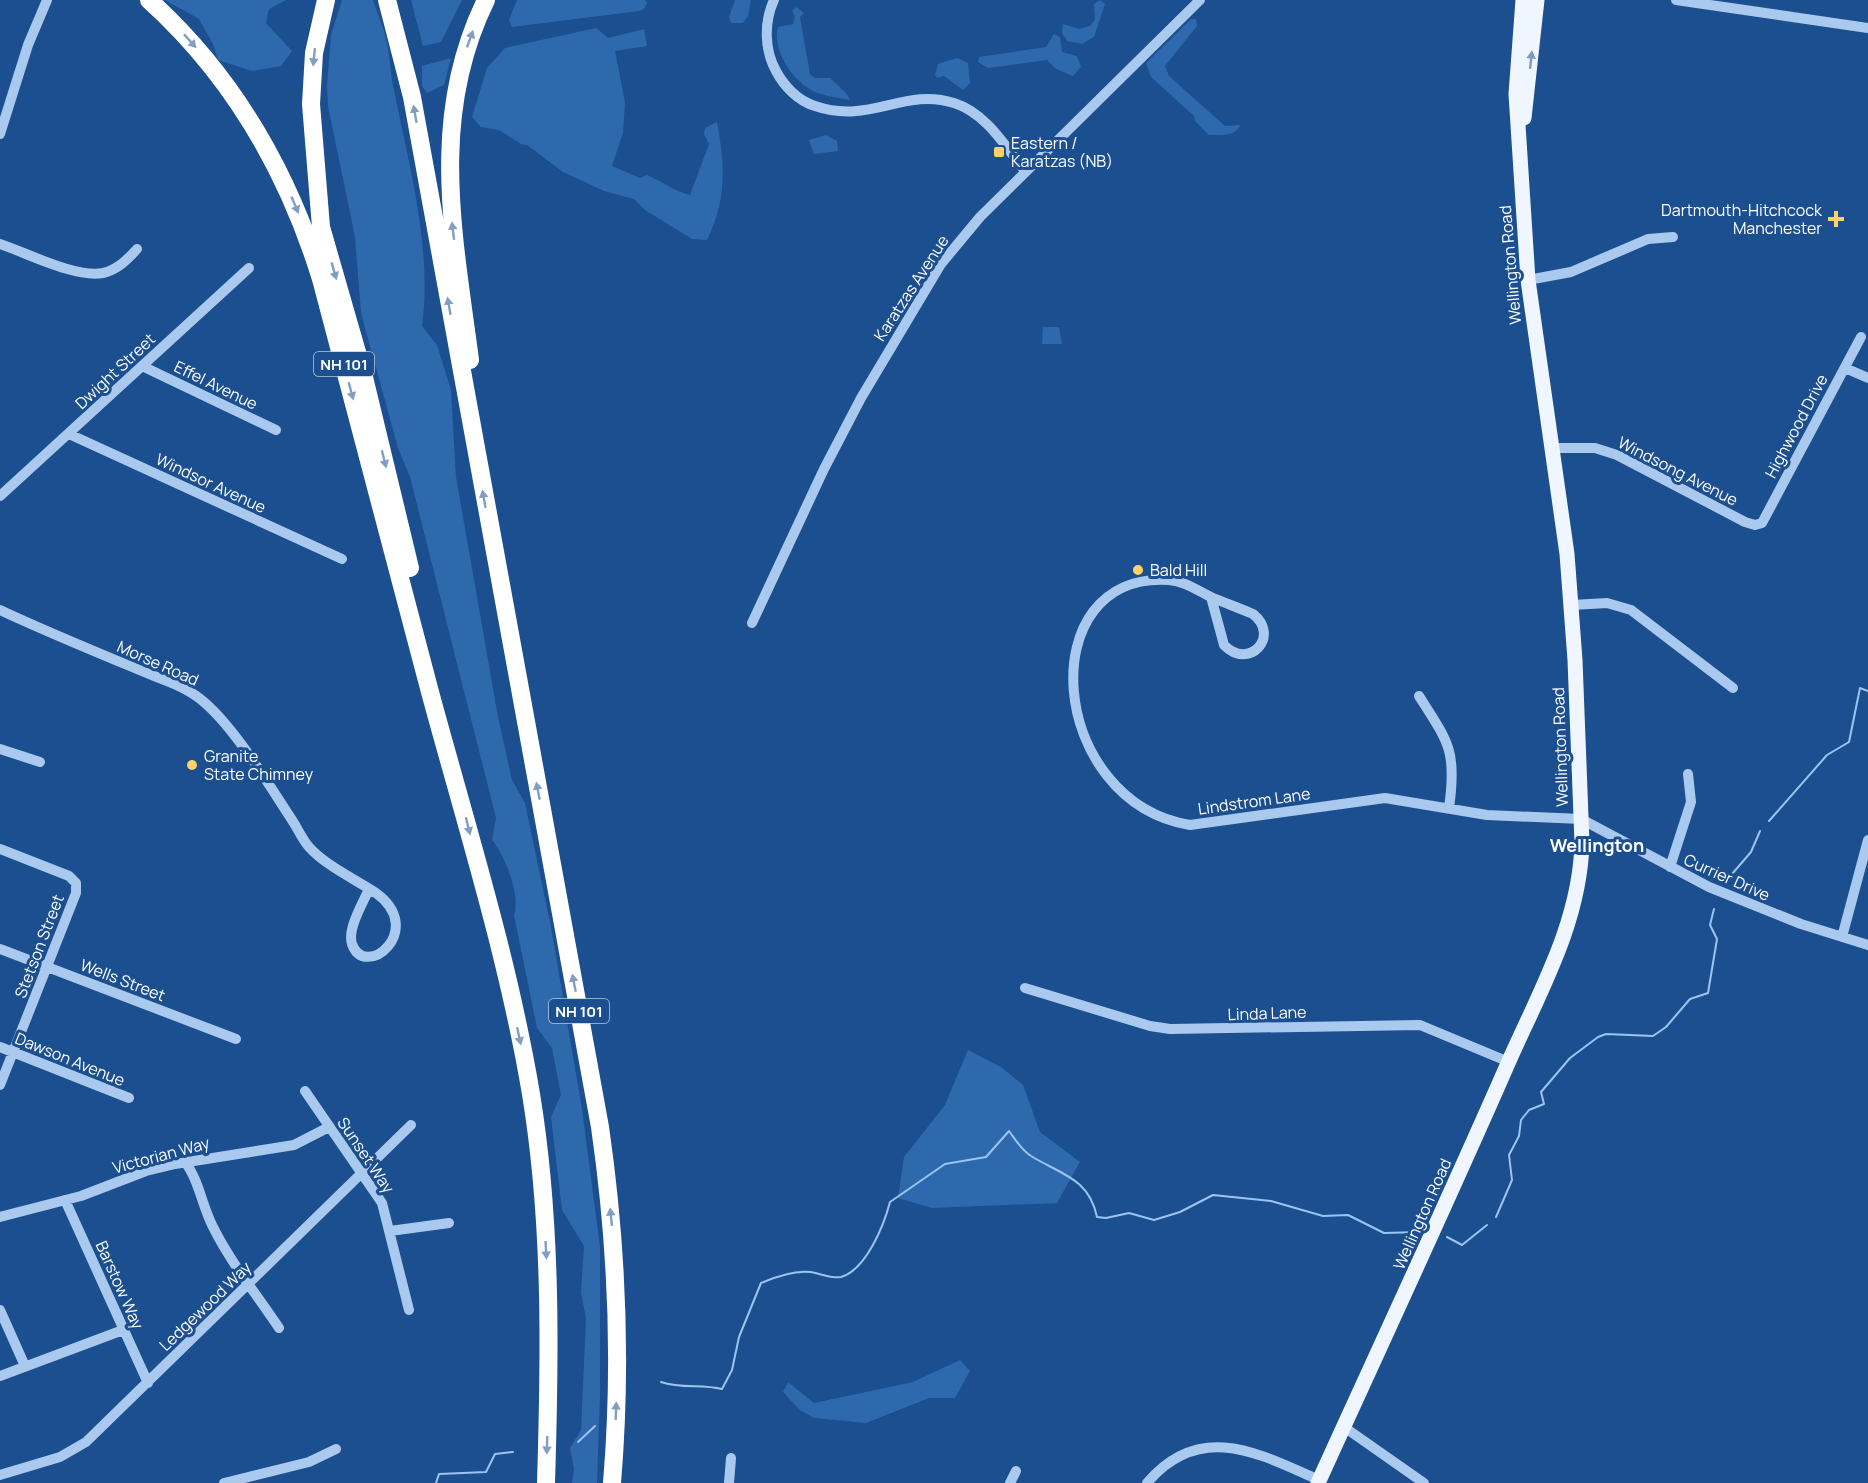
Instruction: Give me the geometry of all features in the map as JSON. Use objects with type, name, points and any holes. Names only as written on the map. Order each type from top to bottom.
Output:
[{"type":"highway","name":"NH 101","points":[[149,0],[185,36],[234,95],[266,146],[302,221],[321,279],[430,695],[453,769],[509,987],[531,1095],[548,1286],[546,1483]]},
{"type":"highway","points":[[326,0],[314,53],[311,104],[321,227],[363,373],[420,609],[453,769]]},
{"type":"highway","name":"NH 101","points":[[387,0],[412,97],[592,1078],[607,1176],[616,1314],[617,1375],[612,1483]]},
{"type":"highway","points":[[471,426],[472,372],[452,223],[448,172],[450,132],[464,53],[486,0]]},
{"type":"main road","name":"Wellington Road","points":[[1318,1481],[1509,1062],[1573,912],[1582,859],[1572,605],[1528,280],[1516,94],[1523,0]]},
{"type":"main road","name":"Wellington Road","points":[[1520,139],[1537,0]]},
{"type":"street","points":[[0,132],[28,45],[47,0]]},
{"type":"street","points":[[774,0],[767,24],[768,51],[780,78],[801,99],[828,111],[847,114],[926,99],[956,104],[981,118],[1025,171]]},
{"type":"street","name":"Karatzas Avenue","points":[[752,624],[824,469],[916,302],[961,238],[1025,171],[1200,0]]},
{"type":"street","points":[[1676,0],[1868,28]]},
{"type":"street","points":[[1528,280],[1571,272],[1648,239],[1673,237]]},
{"type":"street","points":[[0,244],[73,270],[93,274],[113,270],[137,249]]},
{"type":"street","name":"Dwight Street","points":[[0,496],[249,268]]},
{"type":"street","name":"Highwood Drive","points":[[1755,525],[1762,523],[1861,337]]},
{"type":"street","name":"Effel Avenue","points":[[142,366],[276,430]]},
{"type":"street","points":[[1845,368],[1868,378]]},
{"type":"street","name":"Windsor Avenue","points":[[69,434],[342,559]]},
{"type":"street","name":"Windsong Avenue","points":[[1551,448],[1585,447],[1610,453],[1755,525]]},
{"type":"street","name":"Lindstrom Lane","points":[[1211,597],[1224,645],[1236,654],[1251,653],[1257,649],[1264,637],[1259,618],[1173,580],[1136,584],[1110,597],[1100,606],[1080,640],[1072,680],[1077,721],[1102,769],[1126,796],[1167,819],[1190,825],[1365,799],[1395,799],[1500,816],[1581,819]]},
{"type":"street","points":[[1572,605],[1607,603],[1631,610],[1733,688]]},
{"type":"street","name":"Morse Road","points":[[0,610],[164,680],[199,698],[251,758],[312,850],[369,889],[385,901],[396,917],[396,927],[390,946],[382,954],[372,957],[363,956],[355,951],[351,942],[352,932],[369,889]]},
{"type":"street","points":[[1419,696],[1443,735],[1452,756],[1454,778],[1449,808]]},
{"type":"street","points":[[0,749],[40,762]]},
{"type":"street","points":[[1670,867],[1691,802],[1688,774]]},
{"type":"street","name":"Currier Drive","points":[[1581,819],[1670,867],[1745,903],[1868,945]]},
{"type":"street","points":[[1842,937],[1868,840]]},
{"type":"street","name":"Stetson Street","points":[[0,849],[69,876],[76,883],[73,903],[0,1085]]},
{"type":"street","name":"Wells Street","points":[[0,949],[236,1039]]},
{"type":"street","name":"Linda Lane","points":[[1025,988],[1150,1026],[1170,1029],[1420,1025],[1509,1062]]},
{"type":"street","name":"Dawson Avenue","points":[[0,1047],[129,1098]]},
{"type":"street","name":"Sunset Way","points":[[305,1091],[363,1172],[382,1203],[409,1310]]},
{"type":"street","name":"Ledgewood Way","points":[[0,1475],[70,1454],[86,1442],[411,1125]]},
{"type":"street","name":"Victorian Way","points":[[0,1217],[65,1200],[146,1171],[185,1162],[294,1144],[329,1126]]},
{"type":"street","points":[[185,1162],[191,1171],[212,1225],[227,1253],[279,1328]]},
{"type":"street","name":"Barstow Way","points":[[65,1200],[148,1383]]},
{"type":"street","points":[[390,1231],[449,1223]]},
{"type":"street","points":[[0,1310],[25,1366]]},
{"type":"street","points":[[0,1376],[123,1330]]},
{"type":"street","points":[[1344,1427],[1424,1483]]},
{"type":"street","points":[[1147,1483],[1163,1467],[1180,1457],[1219,1447],[1249,1450],[1318,1481]]},
{"type":"street","points":[[224,1483],[309,1462],[336,1449]]},
{"type":"street","points":[[729,1483],[732,1458]]},
{"type":"street","points":[[1010,1483],[1016,1471]]},
{"type":"shaded area","points":[[165,0],[286,0],[269,9],[266,23],[292,51],[281,66],[252,71],[218,60],[213,44],[199,19]]},
{"type":"shaded area","points":[[342,0],[373,0],[387,42],[421,234],[424,265],[422,326],[437,345],[451,390],[456,477],[498,717],[512,780],[525,803],[551,927],[582,1109],[600,1247],[600,1396],[597,1483],[572,1483],[574,1469],[570,1448],[581,1430],[586,1318],[581,1293],[584,1246],[562,1210],[551,1117],[561,1095],[552,1048],[537,1028],[514,915],[516,907],[514,887],[507,865],[492,840],[496,818],[410,477],[398,448],[361,313],[355,237],[328,106],[327,86],[331,35]]},
{"type":"shaded area","points":[[411,0],[462,0],[441,42],[423,46]]},
{"type":"shaded area","points":[[517,0],[645,0],[647,3],[644,9],[639,11],[512,27],[509,20]]},
{"type":"shaded area","points":[[735,0],[751,0],[748,16],[743,23],[731,23],[729,17]]},
{"type":"shaded area","points":[[1100,0],[1105,4],[1094,37],[1082,44],[1067,41],[1062,33],[1063,24],[1079,29],[1090,26],[1095,19],[1094,4]]},
{"type":"shaded area","points":[[796,7],[804,13],[800,17],[810,74],[815,78],[830,78],[847,94],[850,100],[813,91],[798,80],[785,63],[778,45],[778,27],[793,24],[795,17],[792,11]]},
{"type":"shaded area","points":[[1191,19],[1196,19],[1197,26],[1165,66],[1169,76],[1225,126],[1241,125],[1235,132],[1209,135],[1195,121],[1194,116],[1151,77],[1146,63]]},
{"type":"shaded area","points":[[596,28],[608,38],[644,29],[647,46],[615,51],[625,102],[623,133],[612,166],[640,178],[647,175],[690,195],[709,144],[704,134],[705,128],[717,122],[723,168],[721,196],[714,225],[707,240],[692,239],[645,210],[634,199],[604,191],[563,172],[527,145],[521,144],[499,130],[481,127],[472,117],[487,68],[505,48]]},
{"type":"shaded area","points":[[1054,34],[1060,37],[1062,52],[1077,56],[1081,67],[1073,76],[1056,69],[1047,60],[988,68],[978,62],[979,57],[1046,47]]},
{"type":"shaded area","points":[[451,58],[444,85],[427,93],[422,86],[422,66]]},
{"type":"shaded area","points":[[957,58],[968,63],[970,83],[963,90],[944,76],[937,78],[935,75],[938,64]]},
{"type":"shaded area","points":[[826,135],[837,141],[838,151],[814,154],[809,140]]},
{"type":"shaded area","points":[[1043,327],[1059,327],[1062,344],[1042,344]]},
{"type":"shaded area","points":[[968,1050],[1001,1067],[1023,1085],[1040,1132],[1080,1162],[1057,1203],[932,1208],[898,1198],[904,1157],[945,1105]]},
{"type":"shaded area","points":[[960,1360],[970,1371],[955,1398],[929,1398],[866,1423],[814,1418],[800,1410],[783,1392],[788,1382],[814,1403],[913,1382]]},
{"type":"waterway","points":[[1769,821],[1827,755],[1849,742],[1860,688],[1868,691]]},
{"type":"waterway","points":[[1732,874],[1751,852],[1760,831]]},
{"type":"waterway","points":[[1496,1217],[1512,1180],[1509,1155],[1519,1136],[1521,1120],[1529,1110],[1544,1104],[1541,1092],[1570,1058],[1598,1037],[1606,1034],[1653,1036],[1666,1027],[1690,999],[1708,993],[1717,939],[1710,925],[1714,909]]},
{"type":"waterway","points":[[661,1382],[722,1389],[732,1370],[739,1337],[761,1283],[797,1272],[810,1272],[830,1277],[841,1277],[850,1273],[873,1246],[890,1202],[945,1164],[986,1157],[1009,1131],[1028,1154],[1080,1185],[1093,1204],[1097,1217],[1106,1218],[1129,1213],[1154,1220],[1180,1212],[1213,1195],[1271,1201],[1323,1216],[1348,1215],[1384,1233],[1420,1232]]},
{"type":"waterway","points":[[1447,1237],[1462,1245],[1487,1225]]},
{"type":"waterway","points":[[578,1442],[595,1426]]},
{"type":"waterway","points":[[436,1483],[439,1474],[486,1472],[495,1454],[513,1452]]},
{"type":"place","name":"Eastern / Karatzas (NB)","points":[[999,152]]},
{"type":"place","name":"Dartmouth-Hitchcock Manchester","points":[[1836,219]]},
{"type":"place","name":"Bald Hill","points":[[1138,570]]},
{"type":"place","name":"Granite State Chimney","points":[[192,765]]},
{"type":"district","name":"Wellington","points":[[1597,845]]}]
